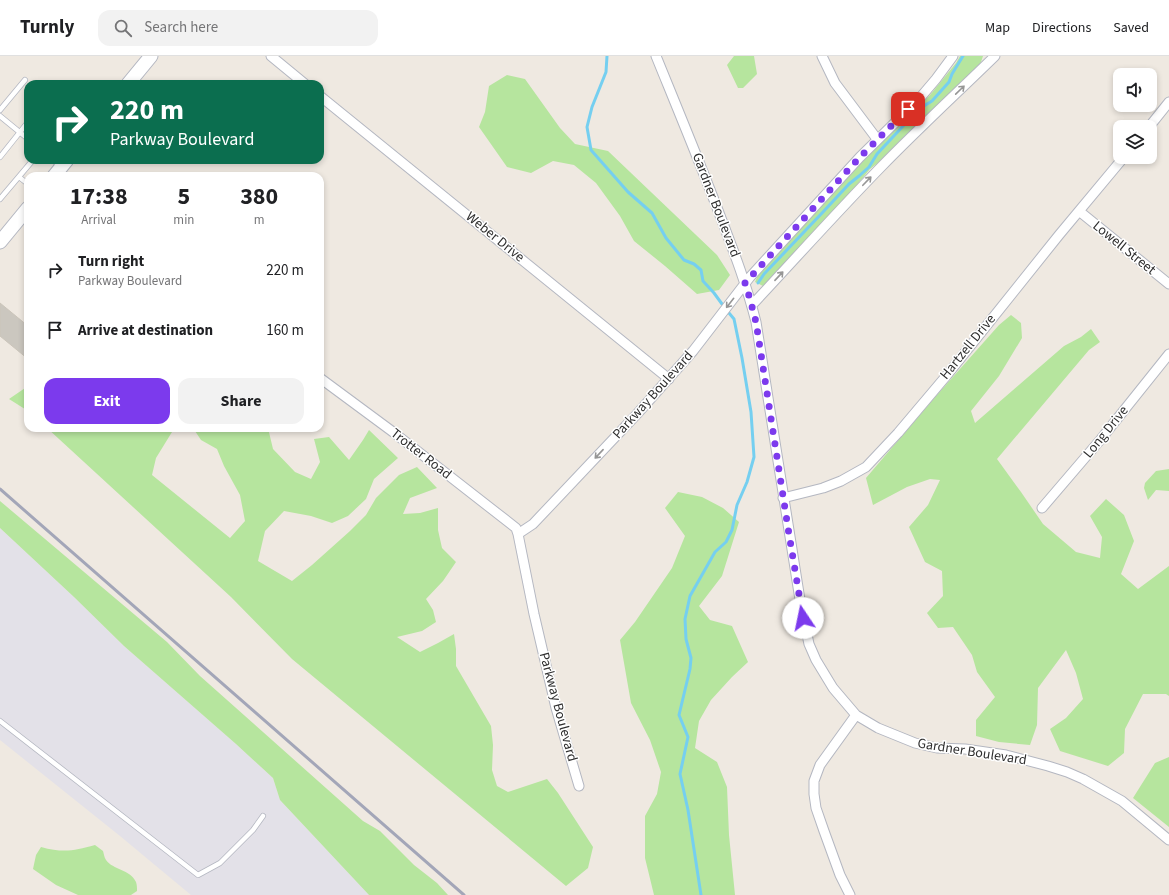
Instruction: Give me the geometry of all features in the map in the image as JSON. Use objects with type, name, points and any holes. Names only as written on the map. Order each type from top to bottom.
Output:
[{"type":"main road","points":[[131,80],[151,56]]},
{"type":"main road","points":[[0,242],[24,213]]},
{"type":"street","points":[[271,56],[300,80]]},
{"type":"street","name":"Gardner Boulevard","points":[[656,56],[710,189],[752,305],[756,322],[801,606],[809,644],[826,678],[856,715],[878,728],[915,743],[937,748],[964,749],[1006,755],[1066,772],[1083,779],[1122,801],[1169,840]]},
{"type":"street","points":[[822,56],[835,83],[877,139]]},
{"type":"street","name":"Parkway Boulevard","points":[[579,786],[556,708],[534,614],[518,534],[533,524],[638,414],[693,351],[745,283],[877,139],[919,99],[953,56]]},
{"type":"street","points":[[752,305],[882,166],[995,56]]},
{"type":"street","name":"Weber Drive","points":[[324,99],[669,378]]},
{"type":"street","points":[[1155,120],[1169,102]]},
{"type":"street","name":"Hartzell Drive","points":[[783,498],[823,488],[841,481],[866,467],[898,433],[947,375],[1059,235],[1118,164]]},
{"type":"street","name":"Lowell Street","points":[[1079,211],[1169,284]]},
{"type":"street","name":"Long Drive","points":[[1042,508],[1101,439],[1169,354]]},
{"type":"street","name":"Trotter Road","points":[[324,381],[393,432],[513,525],[518,534]]},
{"type":"street","points":[[850,895],[840,875],[816,808],[814,782],[820,765],[856,715]]},
{"type":"lane","points":[[0,110],[24,81]]},
{"type":"lane","points":[[0,116],[24,136]]},
{"type":"lane","points":[[0,157],[24,127]]},
{"type":"lane","points":[[0,199],[29,164]]},
{"type":"lane","points":[[19,177],[24,181]]},
{"type":"lane","points":[[0,721],[198,875],[220,863],[253,830],[263,816]]},
{"type":"shaded area","points":[[0,528],[124,646],[273,778],[280,800],[369,895],[191,895],[0,740]]},
{"type":"green space","points":[[734,56],[754,56],[757,74],[743,88],[738,88],[727,65]]},
{"type":"green space","points":[[960,56],[983,56],[980,65],[888,155],[870,169],[783,267],[763,286],[755,282],[759,273],[858,162],[930,95]]},
{"type":"green space","points":[[507,75],[525,79],[560,128],[575,144],[608,151],[717,255],[730,275],[719,290],[697,294],[634,241],[620,216],[596,183],[574,165],[553,161],[531,173],[507,167],[479,127],[485,112],[489,86]]},
{"type":"green space","points":[[1011,315],[1021,323],[1022,338],[999,376],[971,411],[975,423],[1064,346],[1081,337],[1091,329],[1100,342],[1089,350],[997,459],[1043,524],[1076,552],[1100,558],[1102,537],[1090,516],[1106,499],[1124,515],[1134,541],[1121,574],[1138,589],[1169,566],[1169,696],[1166,694],[1143,694],[1125,729],[1124,753],[1108,766],[1060,751],[1050,729],[1066,718],[1083,699],[1076,673],[1066,650],[1038,688],[1037,725],[1030,745],[999,742],[976,736],[976,720],[995,697],[977,672],[972,655],[953,627],[938,628],[927,613],[943,596],[942,571],[925,562],[909,527],[928,505],[940,480],[930,479],[907,487],[873,505],[866,478],[999,325]]},
{"type":"green space","points":[[24,389],[24,408],[9,399]]},
{"type":"green space","points":[[369,430],[398,458],[374,479],[366,499],[348,516],[332,523],[311,516],[284,511],[265,531],[258,561],[292,581],[350,531],[366,515],[376,498],[399,475],[417,467],[437,488],[410,498],[403,514],[420,513],[438,508],[438,530],[442,548],[456,562],[443,581],[426,599],[433,610],[436,622],[422,631],[397,637],[420,652],[454,634],[456,666],[491,726],[493,745],[492,770],[497,786],[508,792],[547,779],[558,793],[593,847],[588,868],[566,886],[292,659],[231,597],[51,432],[172,432],[156,458],[152,475],[230,538],[245,521],[240,495],[224,466],[217,449],[201,440],[196,432],[269,432],[273,449],[295,472],[311,479],[320,462],[314,439],[329,437],[349,460]]},
{"type":"green space","points":[[1169,469],[1169,491],[1156,490],[1148,500],[1144,488],[1145,483],[1156,471]]},
{"type":"green space","points":[[678,492],[702,497],[723,508],[739,522],[722,576],[699,606],[710,620],[732,626],[748,662],[711,700],[699,721],[695,748],[717,762],[727,787],[729,835],[735,895],[654,895],[645,858],[645,816],[657,794],[661,772],[650,740],[631,703],[620,640],[635,622],[672,568],[685,536],[665,508]]},
{"type":"green space","points":[[0,501],[167,642],[200,676],[363,821],[380,831],[414,865],[437,883],[448,895],[369,895],[280,800],[273,778],[124,646],[0,528]]},
{"type":"green space","points":[[1169,757],[1169,827],[1133,798],[1155,763]]},
{"type":"green space","points":[[95,845],[103,851],[105,859],[109,863],[130,874],[136,883],[137,891],[131,895],[78,895],[56,885],[33,869],[36,855],[41,847],[56,850],[68,850],[81,849]]},
{"type":"building","points":[[0,303],[24,323],[24,356],[0,336]]},
{"type":"waterway","points":[[607,56],[606,72],[592,107],[587,127],[591,150],[628,192],[652,213],[666,238],[684,260],[694,264],[701,270],[703,281],[722,304]]},
{"type":"waterway","points":[[758,283],[764,274],[849,184],[869,167],[877,154],[919,109],[932,101],[949,82],[963,56]]},
{"type":"waterway","points":[[701,895],[688,810],[680,774],[688,737],[679,715],[690,669],[691,658],[686,639],[685,619],[690,596],[715,552],[726,542],[732,530],[737,505],[747,482],[754,457],[751,412],[742,358],[734,319],[729,313]]},
{"type":"railway","points":[[0,489],[464,895]]},
{"type":"route","points":[[803,618],[756,322],[745,283],[860,157],[908,109]]}]
